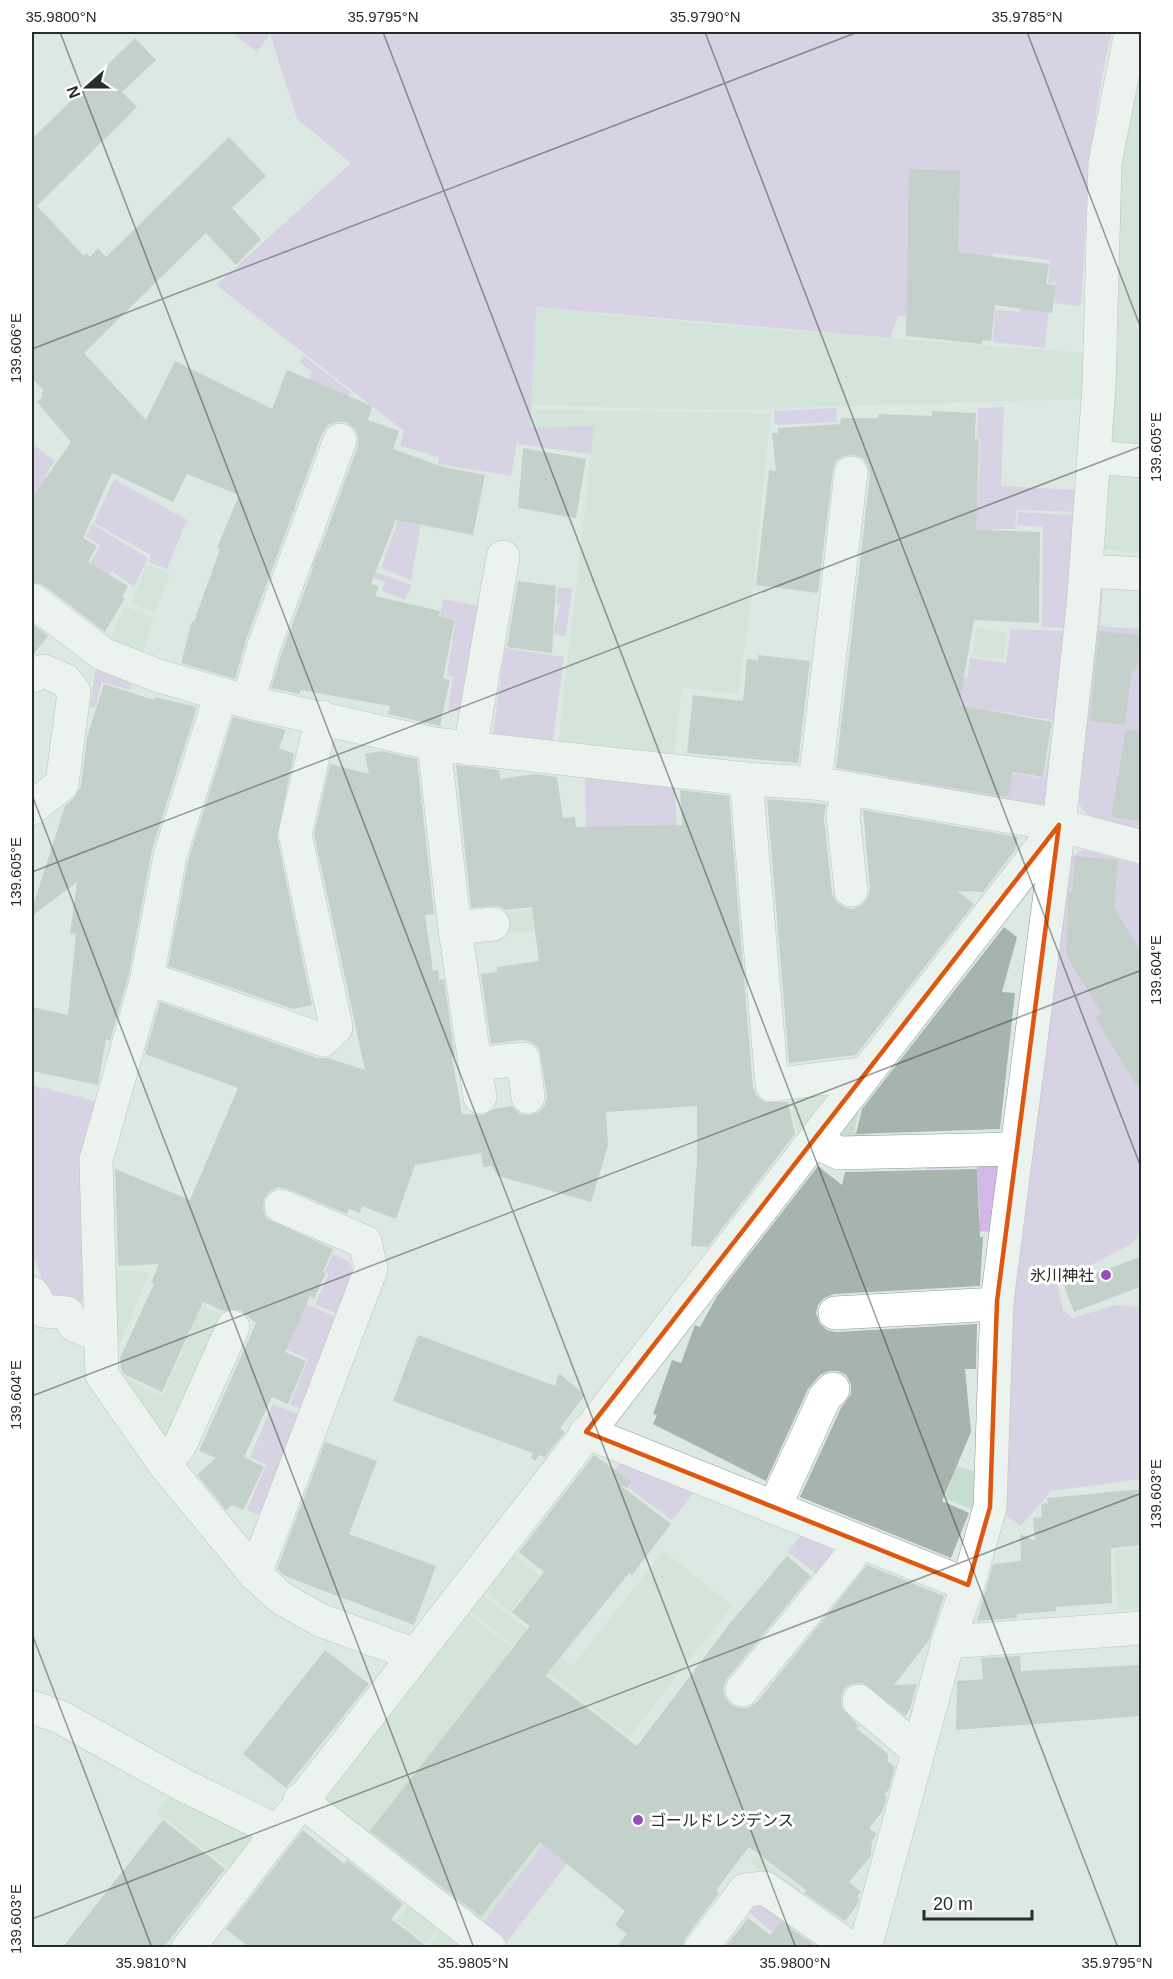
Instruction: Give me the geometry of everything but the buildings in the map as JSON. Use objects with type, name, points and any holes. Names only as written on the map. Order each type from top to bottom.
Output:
[{"type":"street","points":[[865,1947],[948,1642],[968,1585],[990,1507],[997,1305],[1059,825],[1086,571],[1099,386],[1106,163],[1131,32]]},
{"type":"street","points":[[340,440],[264,646],[234,698],[170,856],[147,978],[96,1160],[102,1375],[165,1465],[255,1574],[281,1598],[320,1620],[415,1655]]},
{"type":"street","points":[[1094,457],[1142,461]]},
{"type":"street","points":[[815,783],[851,473]]},
{"type":"street","points":[[470,749],[503,557]]},
{"type":"street","points":[[1086,571],[1142,574]]},
{"type":"street","points":[[32,600],[103,654],[156,675],[234,698],[434,744],[746,779],[815,783],[1059,825],[1142,848]]},
{"type":"street","points":[[65,680],[103,654]]},
{"type":"street","points":[[32,676],[43,671],[65,680],[74,692],[62,784],[32,808]]},
{"type":"street","points":[[147,978],[323,1040],[336,1027],[295,834],[322,717]]},
{"type":"street","points":[[434,744],[456,928],[480,1097]]},
{"type":"street","points":[[746,779],[772,1085],[866,1073]]},
{"type":"street","points":[[847,788],[843,816],[851,890]]},
{"type":"street","points":[[196,1945],[300,1800],[1059,825]]},
{"type":"street","points":[[456,928],[493,924]]},
{"type":"street","points":[[476,1065],[523,1059],[528,1097]]},
{"type":"street","points":[[814,1141],[839,1153],[1016,1149]]},
{"type":"street","points":[[255,1574],[371,1269],[365,1242],[281,1206]]},
{"type":"street","points":[[32,1293],[44,1311],[67,1313],[75,1325],[101,1337]]},
{"type":"street","points":[[835,1313],[997,1305]]},
{"type":"street","points":[[165,1465],[180,1445],[233,1327]]},
{"type":"street","points":[[774,1508],[825,1397],[833,1389]]},
{"type":"street","points":[[586,1432],[968,1585]]},
{"type":"street","points":[[742,1690],[849,1560],[857,1541]]},
{"type":"street","points":[[948,1642],[1142,1628]]},
{"type":"street","points":[[859,1701],[918,1751]]},
{"type":"street","points":[[32,1707],[60,1717],[183,1785],[277,1831]]},
{"type":"street","points":[[300,1800],[490,1947]]},
{"type":"street","points":[[701,1947],[745,1890],[765,1888],[851,1947]]},
{"type":"highlighted area","points":[[1059,825],[997,1301],[990,1507],[968,1585],[586,1432]]},
{"type":"shaded area","points":[[231,32],[1112,32],[1098,99],[1094,134],[1087,202],[1081,306],[1054,303],[1056,283],[1048,283],[1050,260],[993,253],[989,293],[933,318],[898,316],[890,338],[536,307],[530,428],[594,426],[591,454],[518,444],[519,434],[511,476],[438,464],[439,457],[400,446],[404,431],[216,285],[351,163],[297,119],[270,34],[257,52]]},
{"type":"shaded area","points":[[1141,62],[1141,554],[1105,549],[1118,342],[1120,177]]},
{"type":"shaded area","points":[[1022,301],[1049,303],[1045,348],[993,342],[995,310],[1020,312]]},
{"type":"shaded area","points":[[535,307],[720,325],[1086,353],[1082,399],[708,410],[530,405]]},
{"type":"shaded area","points":[[303,355],[351,392],[344,407],[308,383],[312,371],[300,363]]},
{"type":"shaded area","points":[[1004,407],[1001,486],[1078,490],[1076,512],[1017,510],[1015,529],[993,529],[991,568],[974,534],[974,481],[979,481],[978,408]]},
{"type":"shaded area","points":[[836,408],[837,422],[775,425],[774,411]]},
{"type":"shaded area","points":[[531,409],[771,413],[753,587],[738,694],[682,688],[673,761],[558,746],[594,427],[530,429]]},
{"type":"shaded area","points":[[35,446],[55,461],[45,476],[62,490],[47,519],[32,510],[32,451]]},
{"type":"shaded area","points":[[114,479],[187,520],[167,569],[149,562],[151,555],[94,523]]},
{"type":"shaded area","points":[[402,509],[422,518],[411,580],[381,568]]},
{"type":"shaded area","points":[[1018,512],[1074,515],[1069,628],[1042,627],[1043,527],[1017,525]]},
{"type":"shaded area","points":[[92,524],[148,558],[134,587],[112,571],[109,575],[90,564],[100,545],[86,536]]},
{"type":"shaded area","points":[[315,550],[412,585],[405,600],[382,591],[385,582],[341,566],[337,575],[309,566]]},
{"type":"shaded area","points":[[147,565],[170,574],[155,614],[131,602]]},
{"type":"shaded area","points":[[1103,582],[1100,626],[1141,629],[1141,833],[1092,821],[1079,804],[1098,583]]},
{"type":"shaded area","points":[[558,587],[572,589],[566,636],[553,634],[560,604],[556,603]]},
{"type":"shaded area","points":[[443,599],[485,607],[467,713],[448,710],[453,677],[447,675],[456,619],[440,616]]},
{"type":"shaded area","points":[[125,606],[154,619],[140,658],[109,641]]},
{"type":"shaded area","points":[[976,628],[1007,633],[1004,660],[973,656]]},
{"type":"shaded area","points":[[1011,629],[1067,631],[1059,721],[990,710],[989,715],[947,711],[960,677],[967,678],[970,658],[1006,663]]},
{"type":"shaded area","points":[[505,648],[564,657],[552,748],[492,740]]},
{"type":"shaded area","points":[[100,669],[132,680],[130,690],[102,682],[95,708],[90,707],[95,672]]},
{"type":"shaded area","points":[[898,710],[962,769],[1012,778],[1014,773],[1044,778],[1054,723],[1061,724],[1051,798],[1035,811],[886,786]]},
{"type":"shaded area","points":[[585,777],[675,783],[681,933],[589,985]]},
{"type":"shaded area","points":[[1084,850],[1141,865],[1141,1233],[1131,1244],[1057,1283],[1063,1310],[1073,1318],[1115,1305],[1141,1307],[1141,1479],[1051,1491],[1021,1526],[999,1510],[1008,1487],[1011,1298],[1070,857]]},
{"type":"shaded area","points":[[544,908],[546,929],[501,935],[498,913]]},
{"type":"shaded area","points":[[32,1085],[99,1102],[89,1300],[73,1304],[50,1299],[32,1253]]},
{"type":"shaded area","points":[[834,1088],[799,1139],[789,1097]]},
{"type":"shaded area","points":[[861,1103],[854,1132],[873,1136],[838,1137]]},
{"type":"shaded area","points":[[926,1160],[995,1160],[1001,1167],[991,1232],[966,1230],[965,1221],[980,1219],[977,1167],[926,1169]]},
{"type":"shaded area","points":[[333,1254],[349,1261],[356,1276],[339,1315],[315,1304],[328,1274],[325,1271]]},
{"type":"shaded area","points":[[114,1271],[150,1271],[114,1358]]},
{"type":"shaded area","points":[[266,1288],[341,1319],[304,1410],[290,1404],[308,1359],[281,1347]]},
{"type":"shaded area","points":[[201,1307],[226,1315],[174,1434],[161,1439],[121,1376],[163,1396]]},
{"type":"shaded area","points":[[273,1404],[306,1418],[264,1517],[247,1510],[266,1465],[250,1457]]},
{"type":"shaded area","points":[[624,1459],[696,1490],[672,1520],[611,1475]]},
{"type":"shaded area","points":[[956,1466],[979,1473],[975,1511],[945,1498]]},
{"type":"shaded area","points":[[803,1532],[831,1547],[833,1554],[818,1575],[788,1552]]},
{"type":"shaded area","points":[[1141,1549],[1141,1608],[1118,1610],[1114,1550]]},
{"type":"shaded area","points":[[663,1551],[732,1606],[629,1737],[469,1610],[482,1594],[573,1666]]},
{"type":"shaded area","points":[[512,1553],[540,1576],[510,1612],[483,1590]]},
{"type":"shaded area","points":[[466,1612],[626,1737],[482,1924],[328,1810],[325,1790]]},
{"type":"shaded area","points":[[624,1739],[648,1758],[506,1943],[482,1924]]},
{"type":"shaded area","points":[[174,1790],[254,1833],[229,1868],[157,1812]]},
{"type":"shaded area","points":[[756,1855],[801,1890],[794,1898],[750,1862]]},
{"type":"shaded area","points":[[411,1902],[440,1924],[426,1943],[397,1920]]},
{"type":"shaded area","points":[[753,1905],[768,1906],[793,1926],[783,1940],[748,1912]]},
{"type":"shaded area","points":[[443,1928],[469,1948],[428,1948]]},
{"type":"place","name":"氷川神社","points":[[1106,1275]]},
{"type":"place","name":"ゴールドレジデンス","points":[[638,1820]]}]
